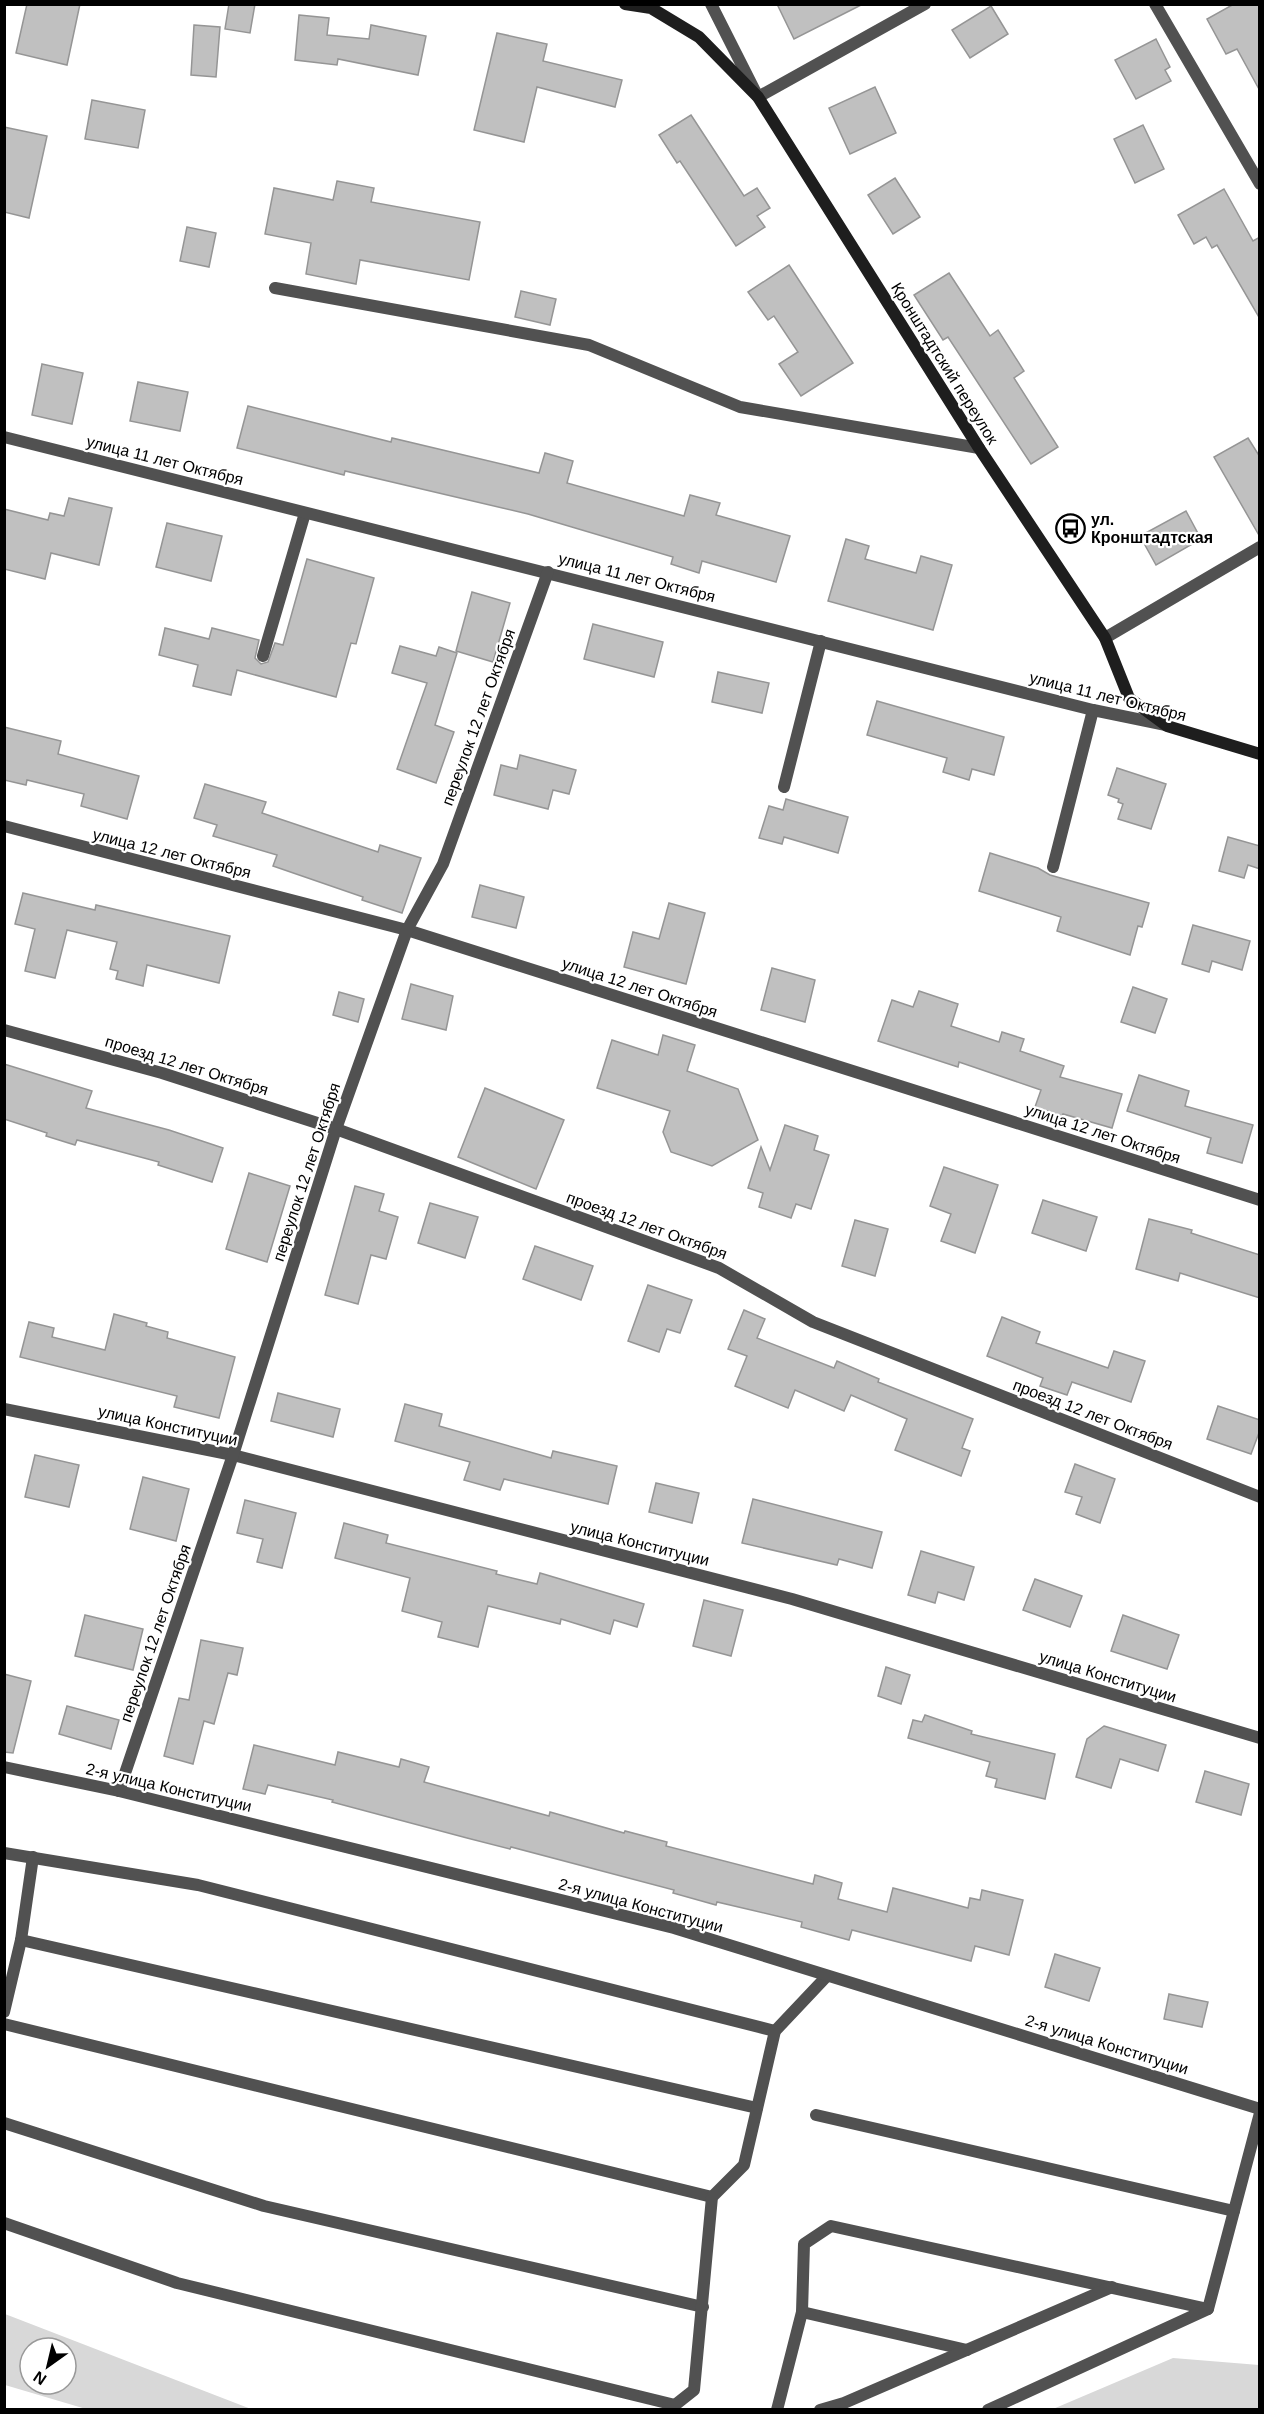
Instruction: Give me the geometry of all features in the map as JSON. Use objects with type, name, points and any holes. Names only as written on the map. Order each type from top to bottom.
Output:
[{"type":"street","points":[[625,4],[651,6],[699,37],[758,97],[925,4]]},
{"type":"street","name":"Кронштадтский переулок","points":[[711,4],[758,97],[979,448],[1105,638],[1129,698],[1167,726]]},
{"type":"street","points":[[1155,4],[1260,184]]},
{"type":"street","points":[[275,288],[589,345],[740,407],[979,448]]},
{"type":"street","name":"улица 11 лет Октября","points":[[4,437],[1093,710],[1167,726],[1260,754]]},
{"type":"street","points":[[263,656],[305,513]]},
{"type":"street","points":[[1105,638],[1260,547]]},
{"type":"street","name":"переулок 12 лет Октября","points":[[119,1791],[233,1455],[336,1129],[407,930],[443,864],[548,572]]},
{"type":"street","points":[[784,787],[820,640]]},
{"type":"street","points":[[1053,867],[1093,710]]},
{"type":"street","name":"улица 12 лет Октября","points":[[4,826],[407,930],[1260,1200]]},
{"type":"street","name":"проезд 12 лет Октября","points":[[4,1030],[162,1073],[336,1129],[719,1268],[813,1322],[1260,1497]]},
{"type":"street","name":"улица Конституции","points":[[4,1409],[233,1455],[792,1599],[1260,1738]]},
{"type":"street","name":"2-я улица Конституции","points":[[4,1767],[119,1791],[674,1928],[1260,2111]]},
{"type":"street","points":[[4,1853],[198,1886],[775,2031]]},
{"type":"street","points":[[4,2012],[21,1940],[33,1857]]},
{"type":"street","points":[[21,1940],[758,2108]]},
{"type":"street","points":[[4,2223],[177,2283],[675,2405],[694,2390],[704,2307],[712,2197],[744,2165],[775,2031],[827,1976]]},
{"type":"street","points":[[4,2024],[712,2197]]},
{"type":"street","points":[[1208,2309],[1260,2111]]},
{"type":"street","points":[[816,2115],[1234,2211]]},
{"type":"street","points":[[4,2123],[264,2206],[704,2307]]},
{"type":"street","points":[[777,2409],[802,2312],[804,2244],[831,2226],[1208,2309]]},
{"type":"street","points":[[820,2409],[844,2403],[1112,2288]]},
{"type":"street","points":[[988,2409],[1208,2309]]},
{"type":"street","points":[[802,2312],[967,2350]]},
{"type":"shaded area","points":[[5,2314],[62,2336],[18,2336],[18,2389],[5,2385]]},
{"type":"shaded area","points":[[78,2342],[251,2409],[86,2409],[42,2396],[78,2396]]},
{"type":"shaded area","points":[[1173,2358],[1259,2365],[1259,2409],[1053,2409]]},
{"type":"building","points":[[27,4],[80,4],[67,65],[16,53]]},
{"type":"building","points":[[229,4],[255,4],[250,33],[225,29]]},
{"type":"building","points":[[777,4],[863,4],[794,39]]},
{"type":"building","points":[[1234,4],[1260,4],[1260,91],[1237,49],[1226,54],[1207,19]]},
{"type":"building","points":[[991,6],[1008,34],[970,58],[952,30]]},
{"type":"building","points":[[299,15],[329,18],[327,35],[369,39],[371,25],[426,36],[418,75],[338,59],[337,65],[295,60]]},
{"type":"building","points":[[194,25],[220,27],[216,77],[191,75]]},
{"type":"building","points":[[497,33],[547,44],[543,61],[622,80],[615,107],[537,87],[524,142],[474,130]]},
{"type":"building","points":[[1156,39],[1170,67],[1165,70],[1171,81],[1136,99],[1115,60]]},
{"type":"building","points":[[875,87],[896,133],[850,154],[829,108]]},
{"type":"building","points":[[92,100],[145,110],[138,148],[85,139]]},
{"type":"building","points":[[691,115],[744,196],[757,188],[770,208],[757,216],[765,227],[736,246],[680,161],[677,163],[659,135]]},
{"type":"building","points":[[1143,125],[1164,169],[1135,183],[1114,139]]},
{"type":"building","points":[[4,127],[47,136],[29,218],[4,212]]},
{"type":"building","points":[[895,178],[920,217],[893,234],[868,195]]},
{"type":"building","points":[[337,181],[374,188],[371,202],[480,222],[469,280],[360,260],[356,284],[306,274],[311,243],[265,234],[274,188],[333,200]]},
{"type":"building","points":[[1224,189],[1253,241],[1260,237],[1260,319],[1217,245],[1212,248],[1206,237],[1194,244],[1178,215]]},
{"type":"building","points":[[187,227],[216,233],[209,267],[180,261]]},
{"type":"building","points":[[789,265],[853,363],[801,396],[779,364],[798,352],[774,316],[768,320],[748,292]]},
{"type":"building","points":[[949,273],[990,336],[998,330],[1024,371],[1014,378],[1058,447],[1031,464],[948,337],[943,340],[914,295]]},
{"type":"building","points":[[521,291],[556,299],[550,325],[515,317]]},
{"type":"building","points":[[42,364],[83,373],[72,424],[32,415]]},
{"type":"building","points":[[138,382],[188,392],[180,431],[130,421]]},
{"type":"building","points":[[248,406],[391,442],[392,438],[539,473],[545,453],[573,461],[567,483],[684,516],[690,495],[720,503],[716,515],[790,536],[776,582],[702,561],[699,573],[671,564],[673,557],[528,514],[345,471],[344,475],[237,448]]},
{"type":"building","points":[[1248,438],[1260,457],[1260,537],[1214,457]]},
{"type":"building","points":[[69,498],[112,508],[99,565],[51,553],[45,579],[4,569],[4,509],[48,520],[50,513],[64,516]]},
{"type":"building","points":[[1186,511],[1201,539],[1156,565],[1140,536]]},
{"type":"building","points":[[167,523],[222,536],[211,581],[156,567]]},
{"type":"building","points":[[846,539],[869,546],[865,559],[916,573],[921,556],[952,565],[933,630],[828,601]]},
{"type":"building","points":[[307,559],[374,578],[356,644],[351,643],[336,697],[237,670],[231,695],[193,686],[198,665],[159,655],[165,628],[209,639],[212,628],[259,640],[255,658],[261,664],[268,662],[275,643],[283,645]]},
{"type":"building","points":[[472,592],[510,603],[493,662],[456,651]]},
{"type":"building","points":[[593,624],[663,642],[654,677],[584,659]]},
{"type":"building","points":[[400,646],[436,656],[439,647],[457,653],[435,725],[454,732],[436,783],[397,769],[427,683],[392,673]]},
{"type":"building","points":[[718,672],[769,683],[762,713],[712,702]]},
{"type":"building","points":[[877,701],[1004,737],[994,775],[972,769],[969,780],[943,772],[947,758],[867,735]]},
{"type":"building","points":[[4,727],[61,741],[58,754],[139,776],[127,819],[81,806],[84,794],[27,780],[26,785],[4,780]]},
{"type":"building","points":[[520,755],[576,770],[569,794],[553,790],[548,809],[494,795],[501,765],[517,769]]},
{"type":"building","points":[[1117,768],[1166,784],[1151,829],[1118,819],[1123,804],[1118,802],[1119,799],[1108,795]]},
{"type":"building","points":[[205,784],[266,802],[262,813],[378,852],[380,845],[421,858],[402,913],[273,866],[277,855],[213,836],[217,825],[194,818]]},
{"type":"building","points":[[786,799],[848,817],[838,853],[784,837],[782,844],[759,838],[769,806],[783,810]]},
{"type":"building","points":[[1228,837],[1260,846],[1260,869],[1248,865],[1244,878],[1219,871]]},
{"type":"building","points":[[990,853],[1038,868],[1050,875],[1149,903],[1142,927],[1138,926],[1130,955],[1057,931],[1061,917],[979,891]]},
{"type":"building","points":[[480,885],[524,897],[516,928],[472,917]]},
{"type":"building","points":[[23,893],[95,910],[96,905],[230,936],[219,983],[147,965],[143,986],[116,979],[118,971],[110,969],[117,942],[67,930],[55,978],[25,971],[35,929],[15,924]]},
{"type":"building","points":[[669,903],[705,913],[686,984],[624,967],[633,932],[659,939]]},
{"type":"building","points":[[1193,925],[1250,941],[1242,970],[1212,961],[1209,972],[1182,964]]},
{"type":"building","points":[[772,968],[815,980],[805,1022],[761,1010]]},
{"type":"building","points":[[411,984],[453,996],[446,1030],[402,1019]]},
{"type":"building","points":[[1133,987],[1167,999],[1155,1033],[1121,1022]]},
{"type":"building","points":[[919,991],[958,1004],[951,1026],[999,1042],[1002,1032],[1024,1039],[1020,1051],[1064,1066],[1060,1077],[1122,1094],[1112,1128],[1035,1107],[1041,1090],[959,1062],[958,1067],[878,1041],[892,1000],[913,1007]]},
{"type":"building","points":[[339,992],[364,999],[358,1022],[333,1015]]},
{"type":"building","points":[[663,1035],[695,1045],[687,1071],[738,1089],[758,1140],[712,1166],[671,1152],[663,1132],[670,1111],[597,1088],[612,1040],[658,1055]]},
{"type":"building","points":[[4,1064],[92,1091],[86,1108],[169,1130],[223,1148],[212,1182],[158,1165],[159,1162],[77,1140],[75,1145],[4,1119]]},
{"type":"building","points":[[1139,1075],[1189,1091],[1185,1106],[1253,1125],[1242,1163],[1207,1153],[1211,1138],[1127,1111]]},
{"type":"building","points":[[485,1088],[564,1120],[536,1189],[458,1157]]},
{"type":"building","points":[[785,1125],[818,1136],[814,1150],[829,1155],[811,1209],[796,1204],[791,1218],[759,1207],[763,1193],[748,1188],[761,1147],[770,1170]]},
{"type":"building","points":[[944,1167],[998,1185],[975,1253],[941,1241],[951,1214],[930,1206]]},
{"type":"building","points":[[249,1173],[290,1186],[267,1262],[226,1249]]},
{"type":"building","points":[[355,1186],[384,1194],[379,1211],[398,1217],[386,1259],[371,1255],[358,1304],[325,1295]]},
{"type":"building","points":[[1043,1200],[1097,1217],[1086,1251],[1032,1233]]},
{"type":"building","points":[[430,1203],[478,1217],[465,1258],[418,1243]]},
{"type":"building","points":[[1149,1219],[1192,1230],[1191,1233],[1260,1255],[1260,1298],[1180,1273],[1178,1281],[1136,1269]]},
{"type":"building","points":[[855,1220],[888,1229],[875,1276],[842,1266]]},
{"type":"building","points":[[535,1246],[593,1266],[581,1300],[523,1279]]},
{"type":"building","points":[[648,1285],[692,1300],[680,1333],[667,1329],[659,1352],[628,1341]]},
{"type":"building","points":[[744,1310],[765,1319],[757,1338],[834,1368],[837,1361],[879,1379],[878,1382],[973,1419],[962,1448],[970,1451],[961,1476],[895,1450],[907,1419],[851,1395],[844,1411],[795,1390],[788,1408],[735,1386],[747,1356],[728,1349]]},
{"type":"building","points":[[114,1314],[147,1323],[146,1326],[168,1332],[167,1338],[235,1357],[219,1418],[174,1407],[177,1396],[20,1357],[29,1322],[54,1328],[52,1337],[105,1350]]},
{"type":"building","points":[[1002,1317],[1040,1332],[1036,1343],[1108,1368],[1114,1351],[1145,1361],[1131,1402],[1072,1382],[1067,1395],[1040,1386],[1043,1378],[987,1356]]},
{"type":"building","points":[[278,1393],[340,1409],[333,1437],[271,1421]]},
{"type":"building","points":[[405,1404],[442,1414],[439,1426],[551,1458],[553,1451],[617,1466],[608,1504],[504,1479],[500,1490],[464,1480],[470,1462],[395,1441]]},
{"type":"building","points":[[1218,1406],[1260,1420],[1260,1430],[1251,1454],[1207,1439]]},
{"type":"building","points":[[35,1455],[79,1465],[69,1507],[25,1497]]},
{"type":"building","points":[[1075,1464],[1115,1479],[1100,1523],[1076,1514],[1082,1497],[1065,1492]]},
{"type":"building","points":[[143,1477],[189,1489],[176,1541],[130,1529]]},
{"type":"building","points":[[656,1483],[699,1493],[692,1523],[649,1512]]},
{"type":"building","points":[[753,1499],[882,1532],[872,1568],[839,1559],[837,1565],[742,1543]]},
{"type":"building","points":[[245,1500],[296,1513],[282,1568],[257,1562],[263,1539],[237,1533]]},
{"type":"building","points":[[344,1523],[388,1535],[386,1543],[497,1571],[496,1574],[537,1584],[540,1573],[644,1604],[637,1627],[614,1620],[610,1634],[561,1619],[560,1624],[488,1606],[478,1647],[438,1637],[442,1622],[402,1611],[410,1578],[335,1558]]},
{"type":"building","points":[[921,1551],[974,1567],[964,1600],[938,1592],[935,1603],[908,1595]]},
{"type":"building","points":[[1035,1579],[1082,1596],[1070,1627],[1023,1610]]},
{"type":"building","points":[[704,1600],[743,1610],[731,1656],[693,1646]]},
{"type":"building","points":[[85,1615],[143,1629],[133,1670],[75,1656]]},
{"type":"building","points":[[1123,1615],[1179,1635],[1167,1669],[1111,1651]]},
{"type":"building","points":[[201,1640],[243,1648],[237,1675],[228,1673],[214,1724],[204,1721],[193,1764],[164,1756],[179,1698],[189,1700]]},
{"type":"building","points":[[886,1667],[910,1675],[901,1704],[878,1696]]},
{"type":"building","points":[[4,1674],[31,1681],[13,1753],[4,1752]]},
{"type":"building","points":[[67,1706],[119,1720],[111,1749],[59,1734]]},
{"type":"building","points":[[925,1715],[972,1731],[971,1734],[1055,1754],[1045,1799],[995,1787],[997,1779],[986,1776],[990,1762],[908,1738],[913,1720],[922,1722]]},
{"type":"building","points":[[1104,1726],[1166,1745],[1158,1771],[1120,1759],[1111,1788],[1076,1777],[1087,1739]]},
{"type":"building","points":[[254,1745],[335,1765],[338,1752],[399,1767],[401,1759],[429,1767],[424,1782],[549,1816],[550,1812],[624,1833],[625,1831],[667,1842],[666,1846],[813,1884],[815,1875],[842,1883],[838,1899],[887,1912],[893,1888],[968,1908],[970,1898],[980,1900],[982,1890],[1023,1900],[1009,1955],[975,1946],[971,1961],[852,1930],[849,1940],[801,1927],[802,1922],[717,1902],[716,1905],[673,1893],[674,1890],[511,1847],[510,1849],[467,1838],[332,1802],[333,1800],[268,1785],[265,1794],[243,1789]]},
{"type":"building","points":[[1205,1771],[1249,1784],[1241,1815],[1196,1802]]},
{"type":"building","points":[[1055,1954],[1100,1968],[1089,2001],[1045,1987]]},
{"type":"building","points":[[1169,1994],[1208,2002],[1202,2027],[1164,2019]]},
{"type":"place","name":"ул. Кронштадтская","points":[[1070,528]]}]
